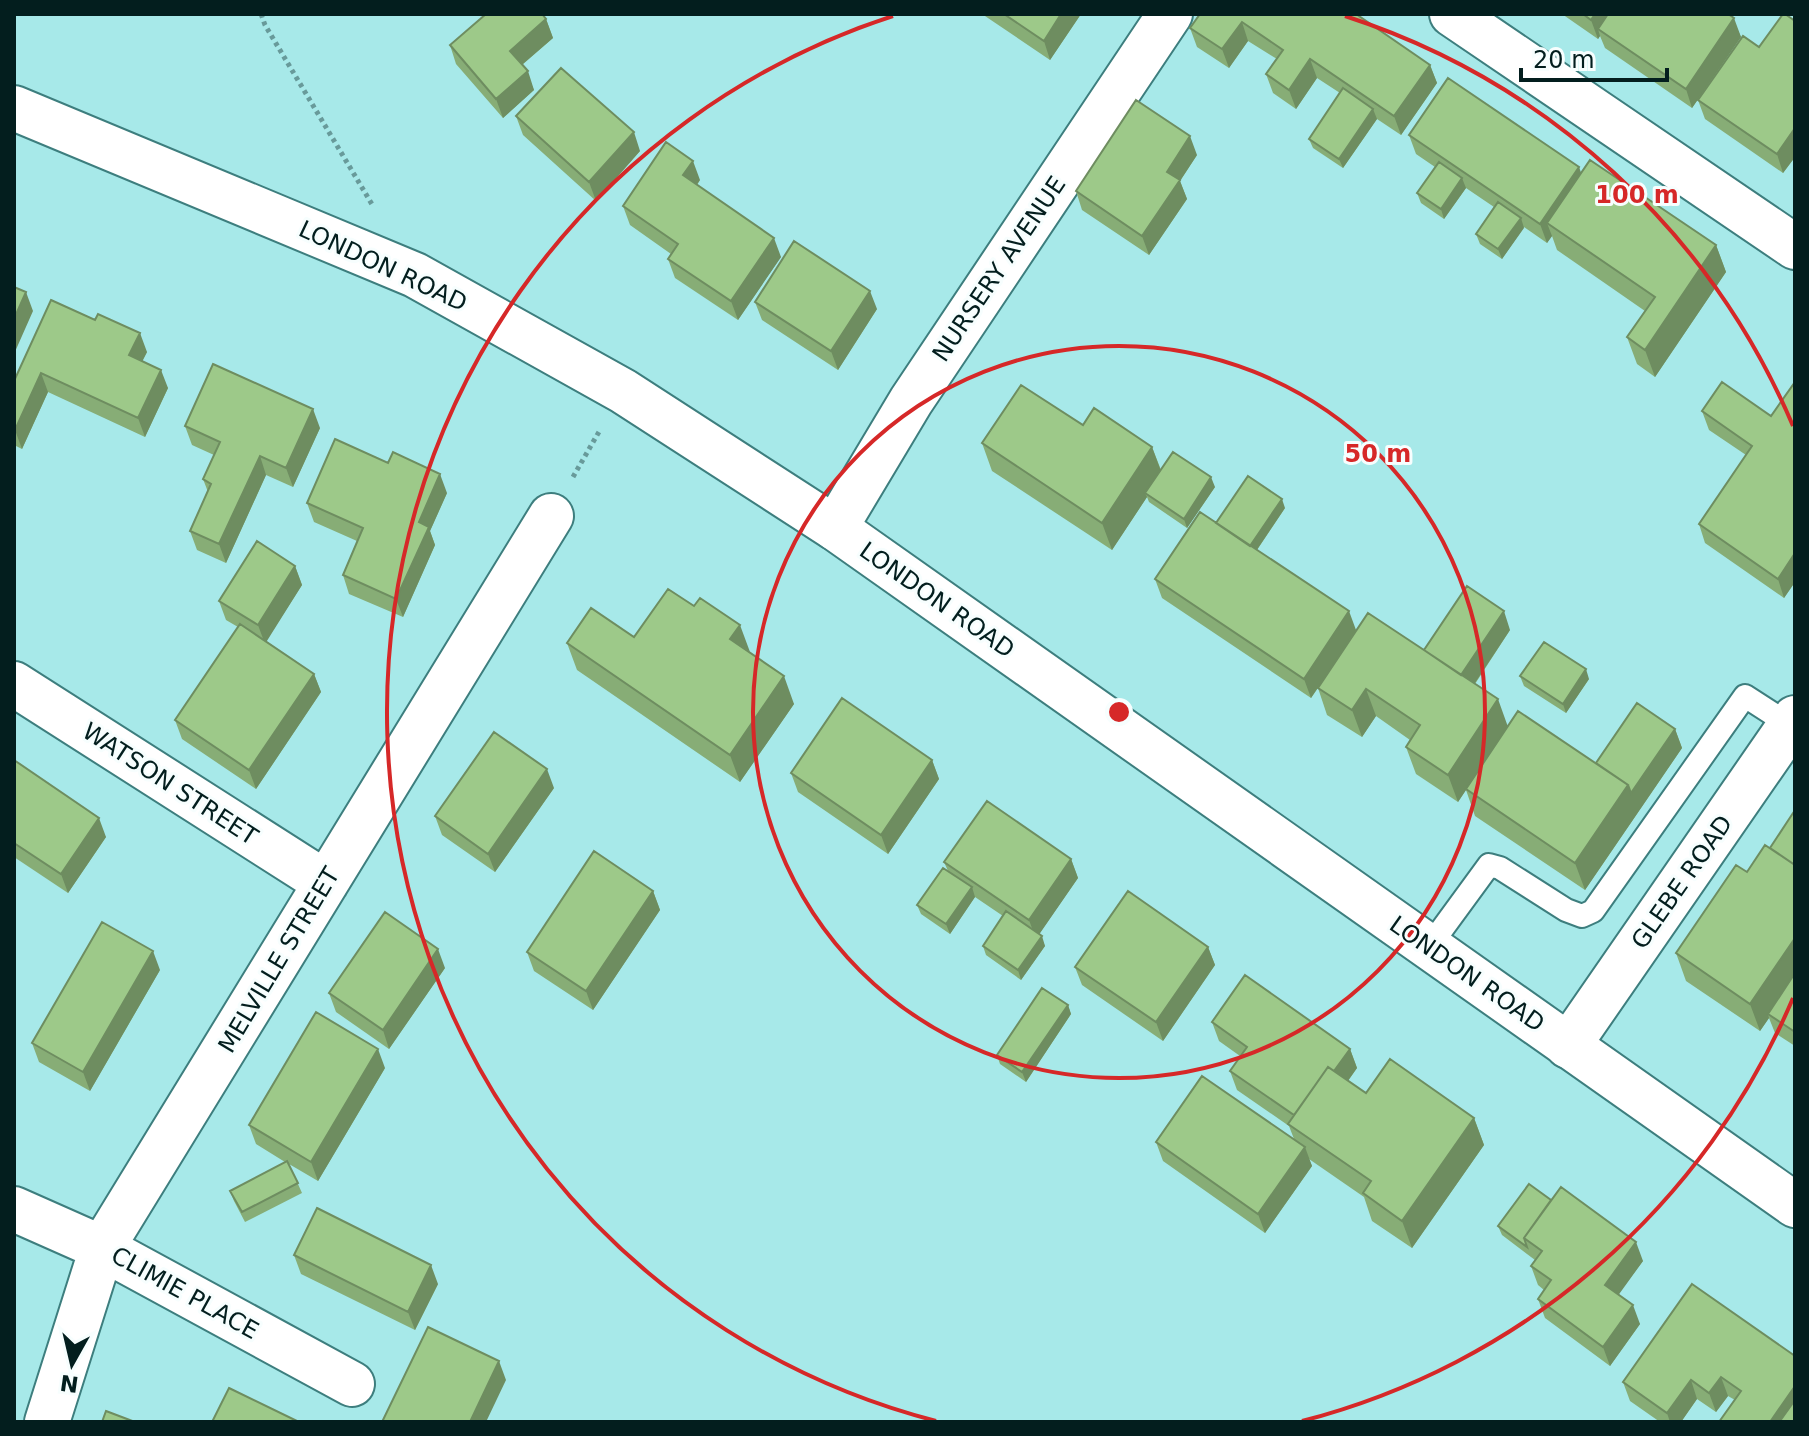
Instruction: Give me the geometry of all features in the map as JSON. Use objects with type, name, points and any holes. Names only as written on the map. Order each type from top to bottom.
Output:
[{"type":"street","name":"NURSERY AVENUE","points":[[835,528],[911,401],[1170,14]]},
{"type":"street","points":[[1452,14],[1795,247]]},
{"type":"street","name":"LONDON ROAD","points":[[14,108],[415,275],[623,391],[835,528],[1795,1205]]},
{"type":"street","name":"MELVILLE STREET","points":[[47,1422],[102,1248],[551,516]]},
{"type":"street","name":"WATSON STREET","points":[[14,684],[326,883]]},
{"type":"street","name":"GLEBE ROAD","points":[[1568,1046],[1793,722]]},
{"type":"street","name":"CLIMIE PLACE","points":[[14,1209],[102,1248],[352,1384]]},
{"type":"lane","points":[[1429,947],[1489,865],[1500,868],[1566,910],[1582,916],[1593,911],[1745,696],[1793,722]]},
{"type":"path","points":[[261,14],[376,209]]},
{"type":"path","points":[[551,516],[623,391]]},
{"type":"building","points":[[486,14],[542,14],[546,19],[510,51],[528,71],[496,99],[450,45]]},
{"type":"building","points":[[1004,14],[1061,14],[1044,41]]},
{"type":"building","points":[[1200,14],[1356,14],[1430,65],[1394,116],[1310,59],[1289,90],[1266,74],[1283,50],[1242,22],[1222,49],[1190,28]]},
{"type":"building","points":[[1608,14],[1728,14],[1734,18],[1686,89],[1598,29]]},
{"type":"building","points":[[1783,14],[1795,21],[1795,128],[1777,154],[1698,100],[1743,36],[1759,47]]},
{"type":"building","points":[[561,68],[634,132],[589,182],[516,116]]},
{"type":"building","points":[[1448,78],[1579,167],[1540,224],[1409,135]]},
{"type":"building","points":[[1343,88],[1373,109],[1339,159],[1309,139]]},
{"type":"building","points":[[1136,100],[1190,136],[1167,172],[1180,180],[1142,236],[1076,191]]},
{"type":"building","points":[[666,142],[693,161],[683,175],[774,238],[731,301],[668,259],[678,244],[623,206]]},
{"type":"building","points":[[1590,160],[1716,245],[1645,350],[1627,337],[1655,297],[1547,223]]},
{"type":"building","points":[[1439,162],[1462,178],[1441,209],[1417,193]]},
{"type":"building","points":[[1498,202],[1521,218],[1498,249],[1476,234]]},
{"type":"building","points":[[794,241],[870,291],[831,351],[755,302]]},
{"type":"building","points":[[14,287],[26,292],[14,319]]},
{"type":"building","points":[[51,300],[95,320],[98,314],[140,333],[129,355],[161,370],[138,418],[41,373],[14,429],[14,381]]},
{"type":"building","points":[[213,364],[313,409],[286,468],[260,456],[219,544],[190,531],[211,484],[203,479],[220,442],[185,426]]},
{"type":"building","points":[[1722,382],[1771,416],[1795,382],[1795,553],[1778,579],[1699,524],[1752,446],[1702,411]]},
{"type":"building","points":[[1021,385],[1083,425],[1094,408],[1152,447],[1102,523],[982,443]]},
{"type":"building","points":[[335,439],[388,463],[393,452],[440,474],[419,522],[429,527],[396,599],[343,575],[363,528],[307,503]]},
{"type":"building","points":[[1173,452],[1211,477],[1184,519],[1145,493]]},
{"type":"building","points":[[1248,476],[1282,499],[1250,546],[1216,523]]},
{"type":"building","points":[[1200,512],[1349,611],[1304,679],[1155,579]]},
{"type":"building","points":[[257,541],[295,566],[258,625],[219,601]]},
{"type":"building","points":[[1467,586],[1504,611],[1461,675],[1424,650]]},
{"type":"building","points":[[668,589],[694,606],[700,598],[740,625],[730,639],[784,676],[730,755],[567,643],[591,608],[634,637]]},
{"type":"building","points":[[1368,613],[1498,699],[1448,775],[1406,747],[1420,725],[1366,689],[1352,710],[1318,688]]},
{"type":"building","points":[[240,624],[314,674],[249,770],[175,720]]},
{"type":"building","points":[[1544,642],[1586,669],[1563,704],[1520,676]]},
{"type":"building","points":[[842,698],[932,760],[881,835],[791,773]]},
{"type":"building","points":[[1637,703],[1675,729],[1631,793],[1628,785],[1596,763]]},
{"type":"building","points":[[1518,711],[1628,785],[1575,863],[1466,789]]},
{"type":"building","points":[[494,732],[547,769],[488,854],[435,816]]},
{"type":"building","points":[[14,760],[99,818],[61,874],[14,843]]},
{"type":"building","points":[[987,801],[1071,859],[1029,920],[944,862]]},
{"type":"building","points":[[1795,810],[1795,865],[1770,848]]},
{"type":"building","points":[[1765,845],[1795,865],[1795,938],[1750,1004],[1676,953],[1736,865],[1747,872]]},
{"type":"building","points":[[594,851],[653,891],[586,991],[527,952]]},
{"type":"building","points":[[943,868],[972,887],[946,924],[917,905]]},
{"type":"building","points":[[1128,891],[1208,947],[1156,1022],[1075,967]]},
{"type":"building","points":[[1006,911],[1042,936],[1018,970],[983,946]]},
{"type":"building","points":[[385,912],[438,949],[383,1030],[329,993]]},
{"type":"building","points":[[102,922],[153,951],[83,1072],[32,1043]]},
{"type":"building","points":[[1795,973],[1795,1032],[1768,1014]]},
{"type":"building","points":[[1245,975],[1350,1049],[1334,1071],[1328,1067],[1294,1115],[1230,1071],[1247,1047],[1212,1022]]},
{"type":"building","points":[[1042,988],[1068,1005],[1022,1072],[997,1055]]},
{"type":"building","points":[[316,1012],[378,1049],[311,1162],[249,1125]]},
{"type":"building","points":[[1390,1059],[1474,1118],[1402,1221],[1363,1193],[1371,1181],[1288,1124],[1328,1067],[1366,1093]]},
{"type":"building","points":[[1202,1076],[1305,1147],[1258,1214],[1156,1142]]},
{"type":"building","points":[[287,1161],[298,1183],[242,1212],[230,1191]]},
{"type":"building","points":[[1529,1184],[1551,1200],[1524,1238],[1527,1247],[1498,1226]]},
{"type":"building","points":[[1561,1187],[1636,1242],[1605,1285],[1633,1305],[1603,1347],[1538,1299],[1551,1280],[1531,1266],[1542,1251],[1524,1238]]},
{"type":"building","points":[[317,1208],[431,1265],[408,1312],[294,1255]]},
{"type":"building","points":[[1692,1284],[1795,1356],[1795,1386],[1770,1422],[1719,1422],[1741,1391],[1721,1377],[1709,1393],[1691,1380],[1667,1413],[1623,1382]]},
{"type":"building","points":[[428,1327],[499,1361],[470,1422],[382,1422]]},
{"type":"building","points":[[229,1388],[299,1422],[212,1422]]},
{"type":"building","points":[[1795,1400],[1795,1422],[1780,1421]]},
{"type":"building","points":[[106,1411],[135,1422],[102,1422]]}]
